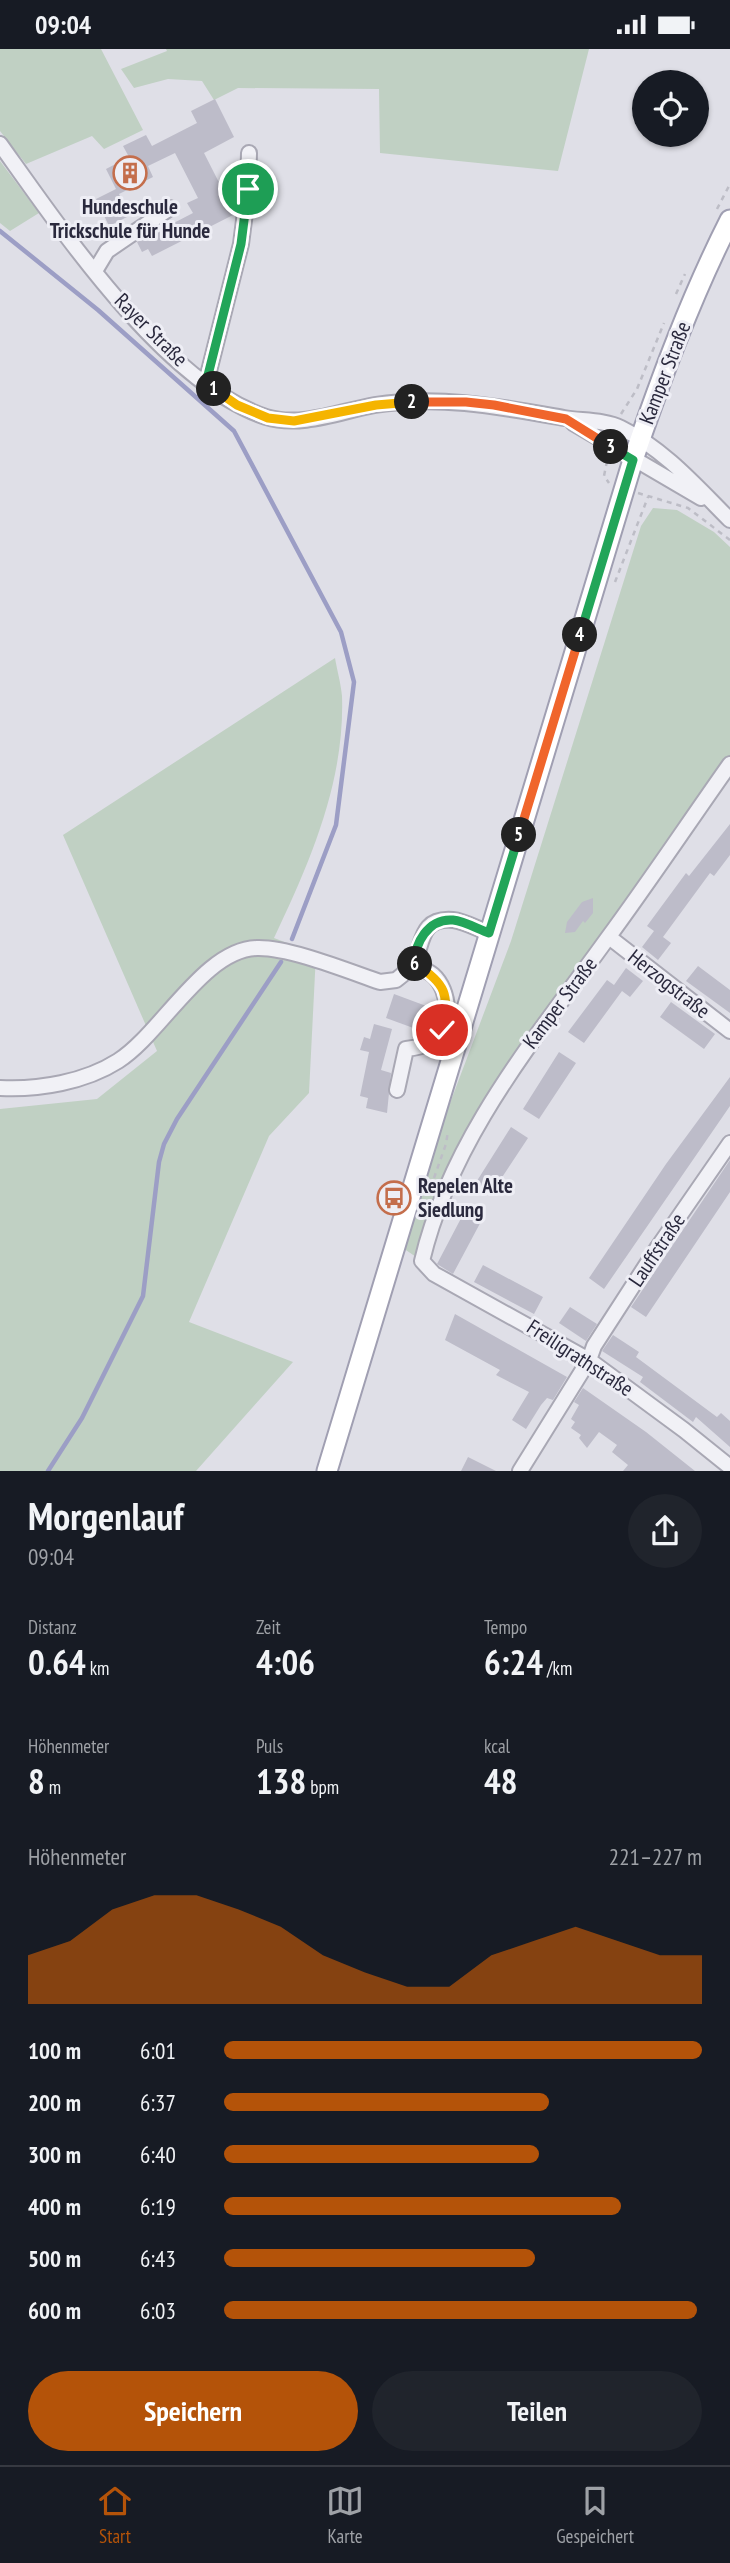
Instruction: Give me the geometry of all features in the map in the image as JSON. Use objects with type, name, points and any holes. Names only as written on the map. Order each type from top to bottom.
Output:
[{"type":"main road","name":"Kamper Straße","points":[[327,1471],[633,460],[674,345],[730,220]]},
{"type":"street","name":"Rayer Straße","points":[[0,144],[95,271],[163,348],[237,405],[268,418],[294,421],[376,405],[416,401],[494,405],[618,426],[677,467],[725,515]]},
{"type":"street","points":[[206,383],[241,244],[248,189],[249,153]]},
{"type":"street","points":[[95,271],[107,251],[170,208]]},
{"type":"street","name":"Rayer Straße","points":[[566,419],[725,515]]},
{"type":"street","name":"Kamper Straße","points":[[422,1261],[442,1203],[475,1128],[513,1067],[609,937],[730,764]]},
{"type":"street","points":[[0,1089],[70,1081],[119,1061],[138,1045],[197,981],[236,952],[255,948],[280,950],[380,982],[396,980],[414,964],[418,945],[427,929],[437,922],[453,920],[489,933]]},
{"type":"street","name":"Herzogstraße","points":[[609,937],[730,1031]]},
{"type":"street","points":[[397,1090],[406,1049],[434,1041],[442,1030],[447,1009],[445,992],[434,976],[414,964]]},
{"type":"street","name":"Lauffstraße","points":[[520,1471],[589,1360],[594,1346],[730,1143]]},
{"type":"street","name":"Freiligrathstraße","points":[[422,1261],[434,1274],[589,1360],[730,1467]]},
{"type":"path","points":[[612,447],[604,476],[610,484],[688,508],[730,540]]},
{"type":"green space","points":[[0,49],[101,49],[143,130],[104,149],[92,136],[26,164],[0,131]]},
{"type":"green space","points":[[166,49],[589,49],[558,171],[380,153],[379,89],[238,88],[214,100],[202,81],[168,79],[134,88],[121,69],[167,51]]},
{"type":"green space","points":[[0,161],[39,213],[10,231],[0,223]]},
{"type":"green space","points":[[653,508],[677,510],[714,532],[730,547],[730,768],[470,1137],[422,1261],[397,1244],[511,941],[641,526]]},
{"type":"green space","points":[[335,658],[342,696],[338,759],[323,821],[274,938],[316,954],[309,1093],[269,1136],[189,1322],[293,1362],[196,1471],[0,1471],[0,1109],[97,1099],[157,1051],[63,835]]},
{"type":"building","points":[[215,99],[234,137],[204,153],[235,214],[152,256],[148,249],[142,252],[137,242],[193,213],[187,203],[198,198],[175,153],[148,166],[153,177],[119,194],[129,216],[109,226],[96,199],[116,189],[106,169],[129,157],[123,146],[146,135],[152,146],[197,123],[191,111]]},
{"type":"building","points":[[730,824],[730,855],[714,876],[710,873],[663,937],[671,943],[658,960],[642,947],[654,931],[647,926],[686,873],[689,876]]},
{"type":"building","points":[[593,898],[593,913],[585,923],[583,921],[575,932],[565,933],[567,922],[582,902]]},
{"type":"building","points":[[698,966],[730,990],[730,1013],[686,981]]},
{"type":"building","points":[[626,968],[643,981],[630,997],[622,991],[584,1043],[568,1032],[607,980],[614,985]]},
{"type":"building","points":[[394,994],[437,1010],[435,1023],[427,1033],[386,1018]]},
{"type":"building","points":[[671,1002],[715,1034],[704,1049],[660,1017]]},
{"type":"building","points":[[374,1024],[392,1029],[381,1070],[391,1073],[387,1113],[366,1108],[368,1098],[360,1096],[369,1052],[360,1050],[364,1037],[370,1039]]},
{"type":"building","points":[[559,1052],[576,1063],[539,1119],[523,1109]]},
{"type":"building","points":[[730,1077],[730,1106],[604,1289],[589,1278],[666,1164]]},
{"type":"building","points":[[511,1127],[528,1138],[491,1194],[475,1184]]},
{"type":"building","points":[[730,1160],[730,1192],[646,1317],[631,1307]]},
{"type":"building","points":[[468,1205],[485,1214],[453,1274],[437,1264]]},
{"type":"building","points":[[483,1265],[543,1297],[534,1314],[474,1282]]},
{"type":"building","points":[[570,1307],[597,1324],[586,1341],[559,1323]]},
{"type":"building","points":[[455,1314],[567,1377],[553,1400],[547,1398],[526,1429],[512,1420],[529,1392],[496,1375],[500,1370],[445,1340]]},
{"type":"building","points":[[613,1335],[639,1352],[636,1357],[717,1417],[721,1413],[730,1421],[730,1447],[696,1417],[693,1422],[640,1382],[643,1377],[602,1351]]},
{"type":"building","points":[[583,1388],[646,1432],[695,1471],[623,1471],[628,1465],[612,1452],[617,1445],[599,1432],[587,1448],[579,1438],[581,1435],[571,1428],[575,1422],[571,1419],[579,1405],[574,1402]]},
{"type":"building","points":[[468,1457],[496,1471],[461,1471]]},
{"type":"waterway","points":[[0,231],[98,310],[234,431],[341,632],[354,682],[336,825],[292,939]]},
{"type":"waterway","points":[[48,1471],[82,1418],[143,1296],[159,1162],[164,1144],[177,1119],[281,962]]},
{"type":"place","name":"Hundeschule Trickschule für Hunde","points":[[130,173]]},
{"type":"place","name":"Repelen Alte Siedlung","points":[[394,1198]]},
{"type":"route","points":[[248,189],[241,244],[206,383],[237,405],[268,418],[294,421],[376,405],[416,401],[494,405],[566,419],[633,460],[489,933],[453,920],[437,922],[427,929],[418,945],[414,964],[434,976],[445,992],[447,1009],[442,1030]]}]
